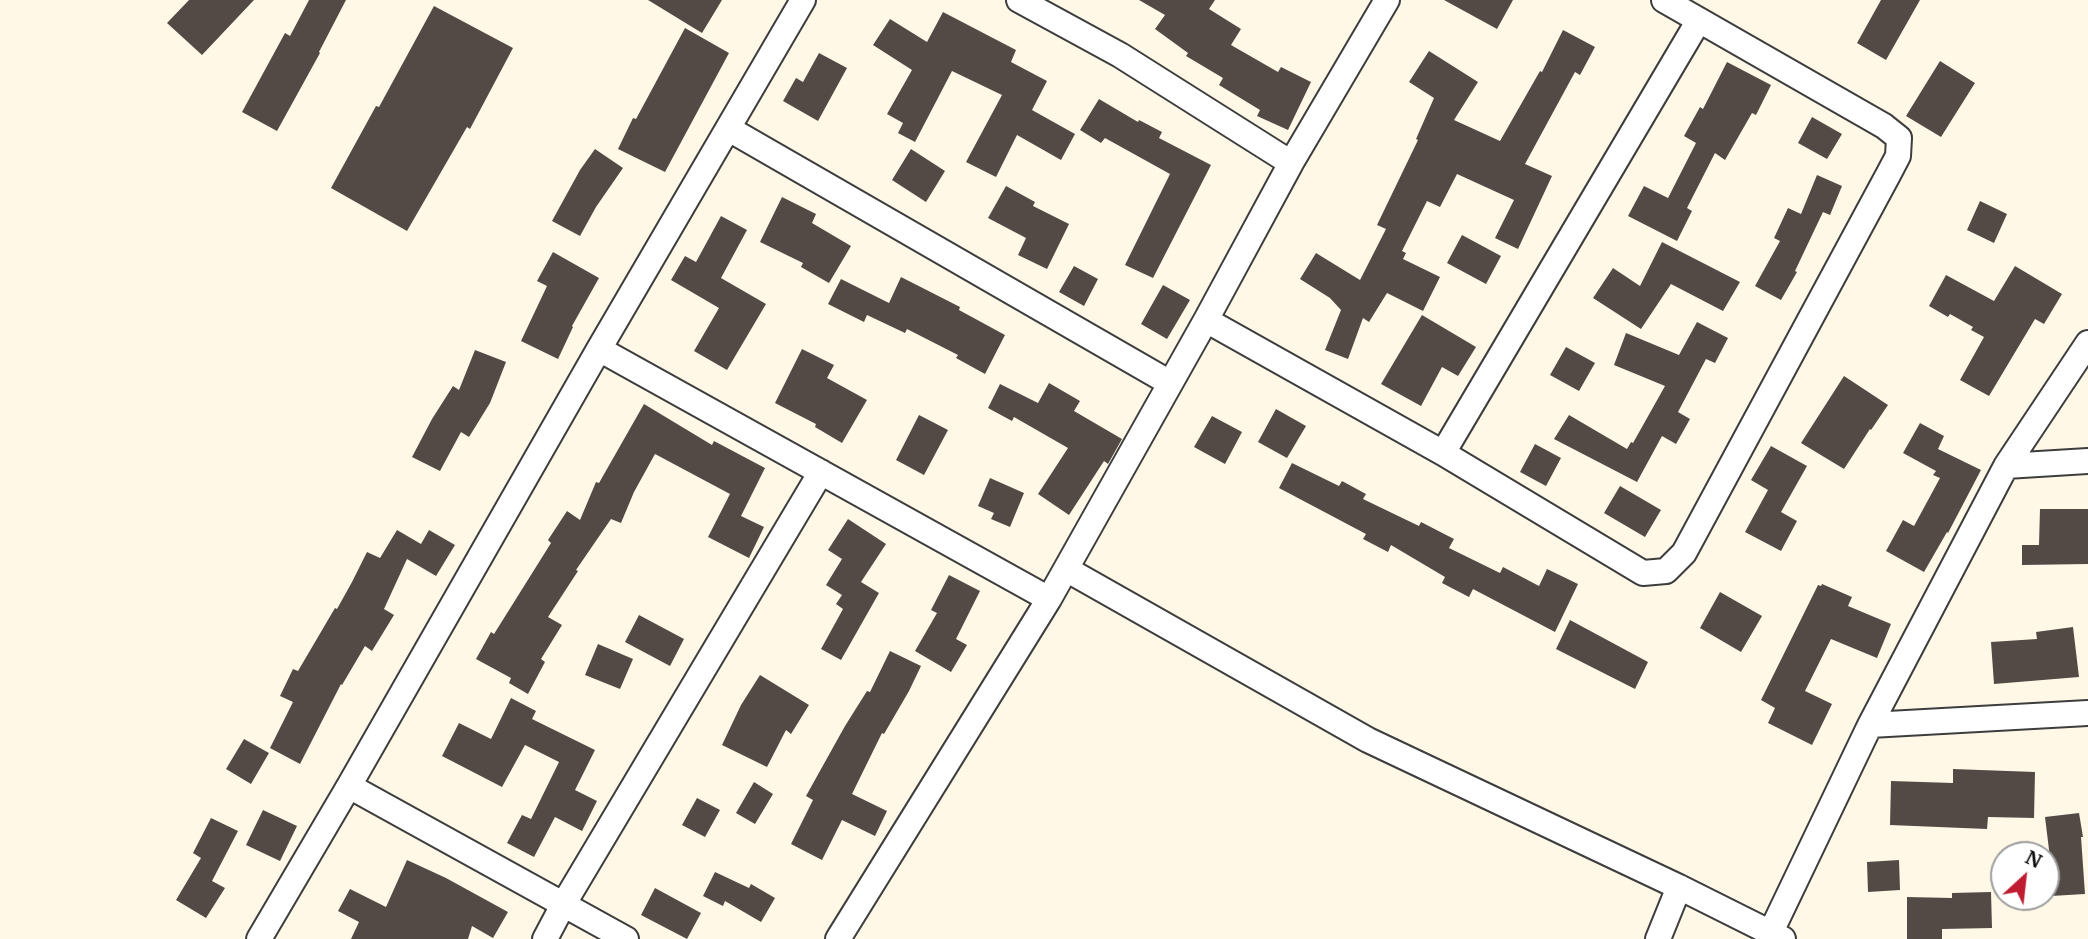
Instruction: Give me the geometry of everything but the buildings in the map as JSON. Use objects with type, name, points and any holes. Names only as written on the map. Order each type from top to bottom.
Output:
[{"type":"street","points":[[259,939],[803,0]]},
{"type":"street","points":[[1019,0],[1120,55],[1291,163]]},
{"type":"street","points":[[838,939],[1049,599],[1291,163],[1387,0]]},
{"type":"street","points":[[1206,320],[1443,453],[1643,573],[1666,571],[1684,553],[1888,175],[1898,156],[1899,138],[1884,126],[1664,0]]},
{"type":"street","points":[[1443,453],[1699,20]]},
{"type":"street","points":[[729,129],[1170,383]]},
{"type":"street","points":[[1066,569],[1368,740],[1679,887],[1776,936],[1870,725],[2006,466],[2088,343]]},
{"type":"street","points":[[600,349],[1049,599]]},
{"type":"street","points":[[2006,466],[2088,461]]},
{"type":"street","points":[[545,939],[821,472]]},
{"type":"street","points":[[1870,725],[2088,713]]},
{"type":"street","points":[[349,786],[626,939]]},
{"type":"street","points":[[1658,939],[1679,887]]}]
